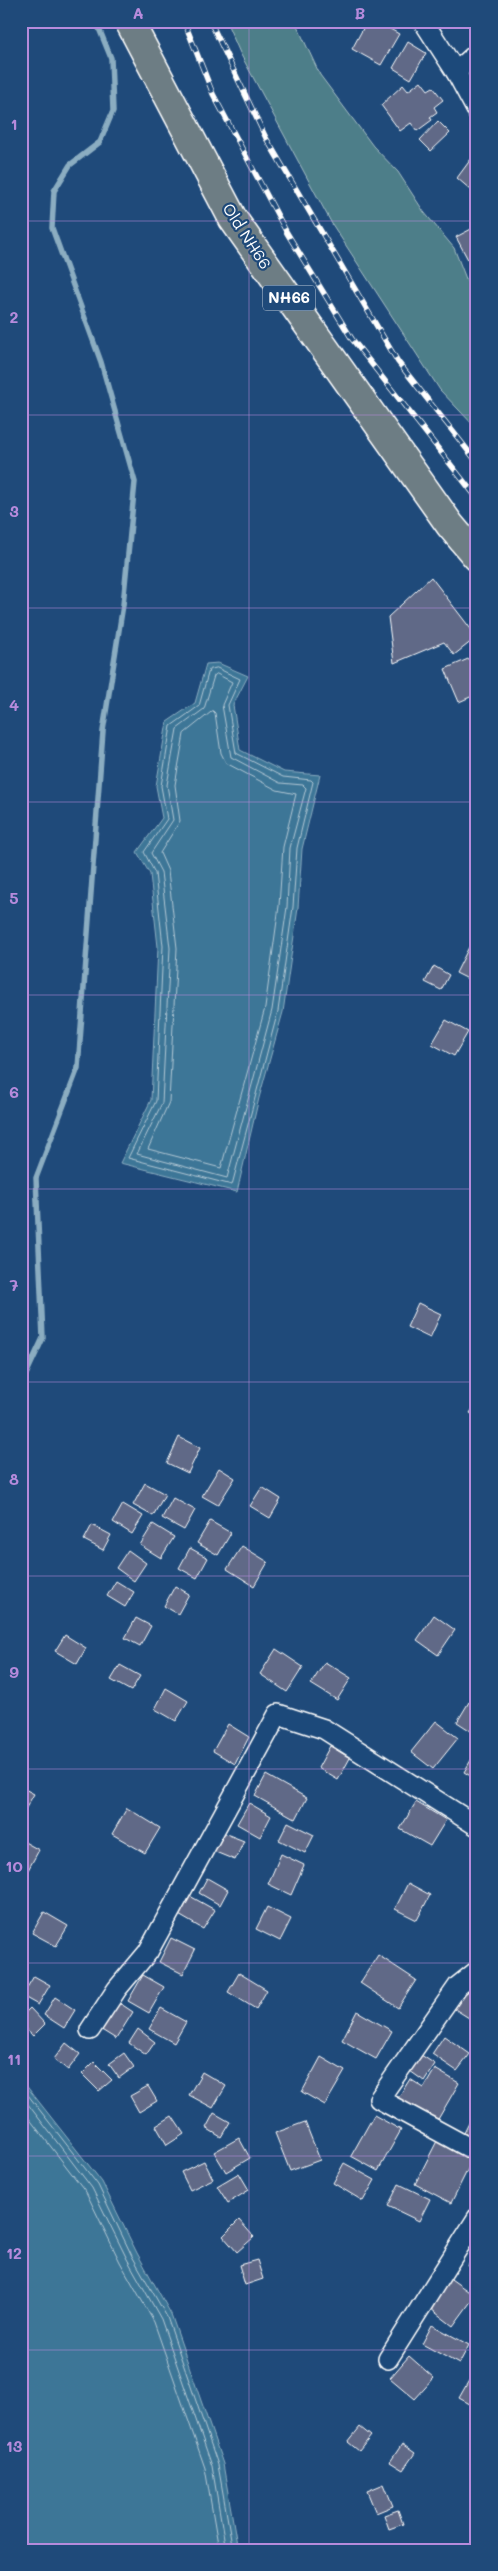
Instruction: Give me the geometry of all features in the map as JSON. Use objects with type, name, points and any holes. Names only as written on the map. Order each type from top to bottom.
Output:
[{"type":"main road","name":"Old NH66","points":[[129,21],[233,219],[450,525],[477,557]]},
{"type":"street","points":[[424,24],[456,72],[477,111]]},
{"type":"street","points":[[456,72],[477,53]]},
{"type":"street","points":[[90,2030],[117,1989],[148,1952],[278,1714],[324,1729],[477,1826]]},
{"type":"street","points":[[477,1971],[458,1986],[379,2099],[477,2152]]},
{"type":"street","points":[[388,2359],[477,2218]]},
{"type":"green space","points":[[226,21],[295,21],[320,75],[373,146],[398,172],[424,212],[454,248],[470,289],[477,339],[477,429],[440,390],[332,224],[240,53]]},
{"type":"water","points":[[218,663],[248,676],[233,705],[240,750],[284,772],[320,775],[302,849],[298,908],[283,1012],[259,1098],[237,1192],[120,1163],[151,1100],[158,947],[150,874],[137,852],[162,818],[156,786],[167,722],[195,703],[206,664]]},
{"type":"water","points":[[21,2079],[102,2182],[137,2253],[171,2314],[223,2464],[238,2550],[21,2550]]},
{"type":"building","points":[[328,21],[341,21],[337,27]]},
{"type":"building","points":[[367,21],[376,21],[399,34],[381,65],[352,49]]},
{"type":"building","points":[[408,42],[426,53],[411,79],[393,68]]},
{"type":"building","points":[[421,81],[428,90],[433,87],[443,100],[434,107],[437,112],[430,117],[432,120],[417,131],[411,123],[400,131],[381,105],[403,85],[408,91]]},
{"type":"building","points":[[438,121],[450,133],[431,151],[420,140]]},
{"type":"building","points":[[471,159],[477,163],[477,182],[471,190],[457,178]]},
{"type":"building","points":[[477,226],[477,264],[472,267],[456,237]]},
{"type":"building","points":[[431,577],[477,637],[454,655],[444,642],[394,663],[388,617]]},
{"type":"building","points":[[475,656],[477,694],[459,702],[445,669]]},
{"type":"building","points":[[469,947],[477,951],[477,975],[474,982],[456,973]]},
{"type":"building","points":[[434,966],[449,975],[441,990],[425,982]]},
{"type":"building","points":[[446,1020],[468,1032],[454,1056],[432,1044]]},
{"type":"building","points":[[418,1303],[441,1314],[430,1338],[407,1327]]},
{"type":"building","points":[[477,1402],[477,1417],[470,1413]]},
{"type":"building","points":[[179,1437],[200,1448],[188,1473],[167,1463]]},
{"type":"building","points":[[219,1468],[235,1478],[218,1505],[202,1496]]},
{"type":"building","points":[[145,1483],[165,1494],[153,1516],[133,1505]]},
{"type":"building","points":[[262,1487],[281,1499],[270,1518],[250,1506]]},
{"type":"building","points":[[173,1498],[195,1510],[184,1530],[162,1518]]},
{"type":"building","points":[[123,1504],[143,1516],[132,1534],[113,1522]]},
{"type":"building","points":[[210,1521],[231,1533],[218,1555],[197,1543]]},
{"type":"building","points":[[153,1524],[174,1537],[161,1558],[140,1545]]},
{"type":"building","points":[[92,1525],[111,1535],[103,1550],[84,1540]]},
{"type":"building","points":[[242,1546],[268,1562],[254,1586],[227,1569]]},
{"type":"building","points":[[190,1548],[208,1558],[197,1578],[179,1568]]},
{"type":"building","points":[[128,1550],[146,1563],[134,1581],[116,1568]]},
{"type":"building","points":[[116,1581],[134,1592],[125,1607],[107,1596]]},
{"type":"building","points":[[175,1586],[189,1594],[178,1614],[164,1606]]},
{"type":"building","points":[[434,1615],[455,1630],[438,1655],[417,1640]]},
{"type":"building","points":[[136,1618],[151,1626],[140,1646],[125,1638]]},
{"type":"building","points":[[65,1635],[86,1648],[77,1664],[55,1651]]},
{"type":"building","points":[[276,1649],[303,1667],[287,1692],[260,1674]]},
{"type":"building","points":[[325,1662],[351,1678],[337,1700],[311,1684]]},
{"type":"building","points":[[120,1665],[140,1676],[131,1691],[111,1680]]},
{"type":"building","points":[[166,1688],[188,1701],[176,1721],[155,1709]]},
{"type":"building","points":[[469,1702],[477,1707],[477,1735],[457,1722]]},
{"type":"building","points":[[436,1721],[458,1738],[433,1769],[411,1752]]},
{"type":"building","points":[[228,1724],[249,1737],[235,1764],[213,1751]]},
{"type":"building","points":[[330,1746],[350,1758],[338,1780],[318,1768]]},
{"type":"building","points":[[477,1750],[477,1780],[464,1772]]},
{"type":"building","points":[[266,1775],[307,1798],[296,1819],[255,1796]]},
{"type":"building","points":[[21,1787],[34,1794],[23,1813],[21,1812]]},
{"type":"building","points":[[416,1802],[446,1820],[430,1846],[400,1829]]},
{"type":"building","points":[[249,1803],[271,1816],[260,1837],[237,1824]]},
{"type":"building","points":[[127,1808],[160,1828],[145,1853],[112,1834]]},
{"type":"building","points":[[288,1822],[314,1835],[305,1853],[279,1840]]},
{"type":"building","points":[[221,1832],[244,1841],[235,1860],[213,1851]]},
{"type":"building","points":[[21,1840],[39,1850],[28,1870],[21,1867]]},
{"type":"building","points":[[281,1854],[304,1865],[291,1895],[268,1884]]},
{"type":"building","points":[[207,1878],[228,1890],[220,1905],[199,1893]]},
{"type":"building","points":[[408,1883],[430,1895],[417,1920],[395,1909]]},
{"type":"building","points":[[188,1895],[215,1910],[203,1929],[177,1914]]},
{"type":"building","points":[[267,1907],[291,1919],[280,1941],[256,1929]]},
{"type":"building","points":[[44,1912],[68,1926],[56,1946],[32,1933]]},
{"type":"building","points":[[171,1938],[195,1950],[183,1974],[159,1962]]},
{"type":"building","points":[[378,1955],[416,1980],[398,2008],[360,1983]]},
{"type":"building","points":[[239,1973],[267,1990],[256,2009],[228,1992]]},
{"type":"building","points":[[143,1975],[164,1987],[149,2013],[128,2001]]},
{"type":"building","points":[[34,1976],[50,1985],[38,2005],[22,1996]]},
{"type":"building","points":[[467,1987],[477,1993],[477,2023],[453,2008]]},
{"type":"building","points":[[55,1997],[75,2010],[64,2028],[44,2015]]},
{"type":"building","points":[[118,2002],[133,2012],[116,2039],[100,2029]]},
{"type":"building","points":[[30,2008],[45,2024],[33,2036],[21,2025],[21,2017]]},
{"type":"building","points":[[161,2008],[186,2022],[174,2043],[149,2029]]},
{"type":"building","points":[[357,2011],[392,2031],[376,2059],[342,2040]]},
{"type":"building","points":[[138,2029],[155,2042],[146,2055],[129,2043]]},
{"type":"building","points":[[444,2036],[470,2054],[457,2071],[432,2054]]},
{"type":"building","points":[[66,2043],[80,2054],[68,2070],[54,2059]]},
{"type":"building","points":[[124,2053],[134,2067],[119,2078],[109,2064]]},
{"type":"building","points":[[421,2055],[435,2064],[424,2081],[410,2071]]},
{"type":"building","points":[[321,2057],[345,2071],[325,2105],[302,2092]]},
{"type":"building","points":[[94,2062],[112,2080],[99,2091],[82,2074]]},
{"type":"building","points":[[435,2069],[459,2083],[437,2121],[398,2098],[410,2079],[424,2088]]},
{"type":"building","points":[[202,2072],[226,2086],[213,2108],[189,2095]]},
{"type":"building","points":[[148,2086],[157,2101],[139,2112],[130,2096]]},
{"type":"building","points":[[475,2111],[477,2112],[477,2142],[463,2135]]},
{"type":"building","points":[[214,2113],[230,2122],[221,2137],[206,2128]]},
{"type":"building","points":[[374,2115],[401,2130],[378,2171],[351,2156]]},
{"type":"building","points":[[172,2116],[184,2134],[167,2145],[156,2126]]},
{"type":"building","points":[[305,2122],[320,2160],[290,2171],[275,2133]]},
{"type":"building","points":[[239,2138],[250,2158],[226,2172],[214,2152]]},
{"type":"building","points":[[437,2141],[473,2159],[451,2203],[415,2184]]},
{"type":"building","points":[[204,2161],[213,2179],[190,2190],[181,2172]]},
{"type":"building","points":[[344,2163],[375,2180],[363,2201],[333,2183]]},
{"type":"building","points":[[239,2173],[249,2190],[228,2203],[217,2186]]},
{"type":"building","points":[[399,2184],[430,2199],[419,2221],[388,2206]]},
{"type":"building","points":[[239,2220],[254,2237],[237,2252],[223,2236]]},
{"type":"building","points":[[477,2249],[477,2271],[468,2266]]},
{"type":"building","points":[[257,2260],[263,2279],[245,2285],[239,2265]]},
{"type":"building","points":[[448,2277],[475,2296],[453,2326],[427,2306]]},
{"type":"building","points":[[432,2325],[469,2345],[459,2364],[422,2344]]},
{"type":"building","points":[[409,2356],[434,2378],[415,2399],[390,2378]]},
{"type":"building","points":[[477,2369],[477,2408],[459,2398]]},
{"type":"building","points":[[360,2427],[371,2436],[359,2451],[348,2442]]},
{"type":"building","points":[[402,2444],[415,2453],[403,2470],[390,2462]]},
{"type":"building","points":[[384,2484],[393,2506],[376,2513],[367,2491]]},
{"type":"building","points":[[398,2510],[403,2524],[389,2529],[384,2515]]},
{"type":"waterway","points":[[21,1385],[43,1338],[36,1178],[78,1068],[103,731],[123,605],[135,482],[101,362],[52,228],[54,191],[70,165],[100,142],[113,111],[111,58],[96,21]]},
{"type":"railway","points":[[184,21],[213,94],[287,233],[352,339],[477,498]]},
{"type":"railway","points":[[210,21],[266,138],[398,362],[477,462]]}]
